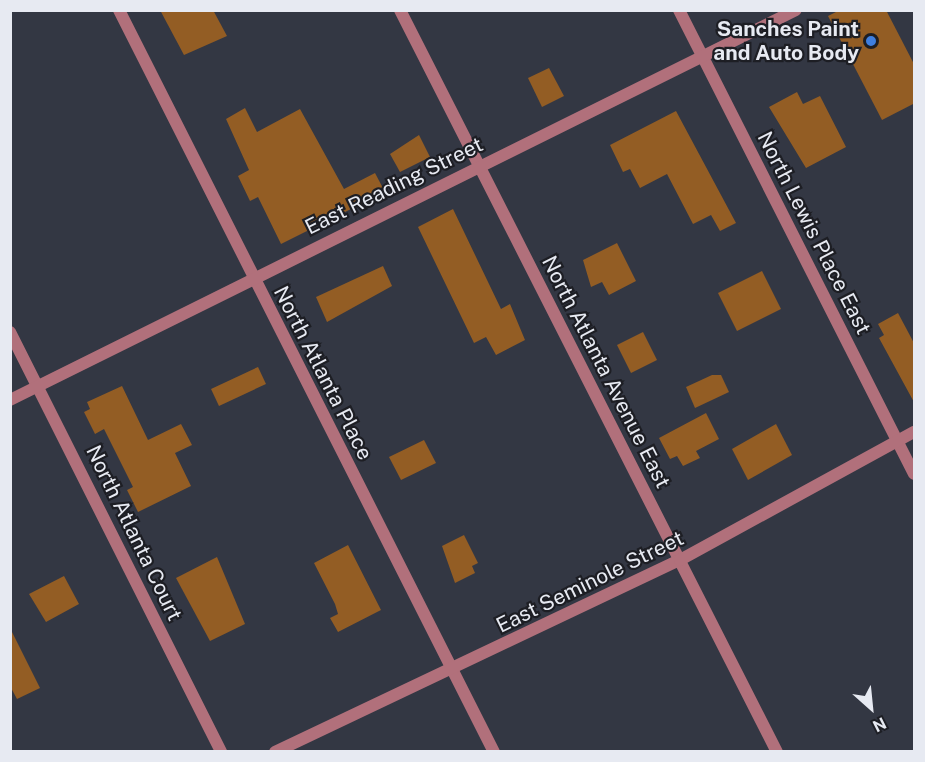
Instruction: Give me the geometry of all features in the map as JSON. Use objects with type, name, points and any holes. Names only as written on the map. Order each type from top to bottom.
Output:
[{"type":"street","name":"North Atlanta Place","points":[[119,10],[451,671],[494,752]]},
{"type":"street","name":"North Atlanta Avenue East","points":[[400,10],[777,752]]},
{"type":"street","name":"North Lewis Place East","points":[[679,10],[915,474]]},
{"type":"street","name":"East Reading Street","points":[[10,400],[478,165],[704,58],[796,10]]},
{"type":"street","name":"North Atlanta Court","points":[[10,332],[39,385],[221,752]]},
{"type":"street","name":"East Seminole Street","points":[[276,752],[451,671],[680,560],[915,432]]},
{"type":"building","points":[[160,10],[213,10],[227,36],[184,55]]},
{"type":"building","name":"Sanches Paint and Auto Body","points":[[840,10],[886,10],[915,66],[915,103],[882,120],[828,16]]},
{"type":"building","points":[[549,68],[564,96],[542,107],[528,78]]},
{"type":"building","points":[[797,92],[803,104],[820,96],[846,147],[806,168],[769,107]]},
{"type":"building","points":[[245,108],[257,132],[300,109],[344,189],[375,173],[385,192],[281,244],[258,197],[250,201],[238,176],[249,170],[226,119]]},
{"type":"building","points":[[676,111],[736,223],[720,231],[711,215],[693,224],[667,174],[640,188],[630,169],[623,172],[610,145]]},
{"type":"building","points":[[419,135],[430,157],[400,172],[390,154]]},
{"type":"building","points":[[453,209],[501,309],[510,304],[525,340],[496,355],[486,337],[474,343],[418,227]]},
{"type":"building","points":[[617,243],[636,281],[609,295],[602,282],[591,287],[583,260]]},
{"type":"building","points":[[383,266],[392,286],[327,322],[316,297]]},
{"type":"building","points":[[762,271],[781,309],[737,331],[718,293]]},
{"type":"building","points":[[898,313],[915,345],[915,404],[879,338],[884,335],[878,324]]},
{"type":"building","points":[[643,332],[657,360],[631,373],[617,345]]},
{"type":"building","points":[[258,367],[266,384],[219,406],[211,389]]},
{"type":"building","points":[[712,375],[721,375],[729,392],[695,408],[686,387]]},
{"type":"building","points":[[122,386],[148,440],[181,424],[192,445],[175,453],[191,486],[138,512],[127,490],[133,487],[104,429],[95,434],[84,412],[90,409],[87,402]]},
{"type":"building","points":[[706,413],[719,439],[696,451],[700,458],[683,466],[677,456],[670,459],[659,438]]},
{"type":"building","points":[[776,424],[792,455],[748,480],[732,449]]},
{"type":"building","points":[[424,440],[436,463],[401,480],[389,457]]},
{"type":"building","points":[[464,535],[478,563],[472,566],[475,573],[455,583],[442,546]]},
{"type":"building","points":[[348,545],[381,610],[338,632],[330,618],[338,614],[335,604],[314,563]]},
{"type":"building","points":[[217,557],[245,624],[210,641],[176,578]]},
{"type":"building","points":[[64,576],[79,604],[46,622],[29,594]]},
{"type":"building","points":[[10,628],[40,688],[17,699],[10,686]]},
{"type":"place","name":"Sanches Paint and Auto Body","points":[[871,41]]}]
